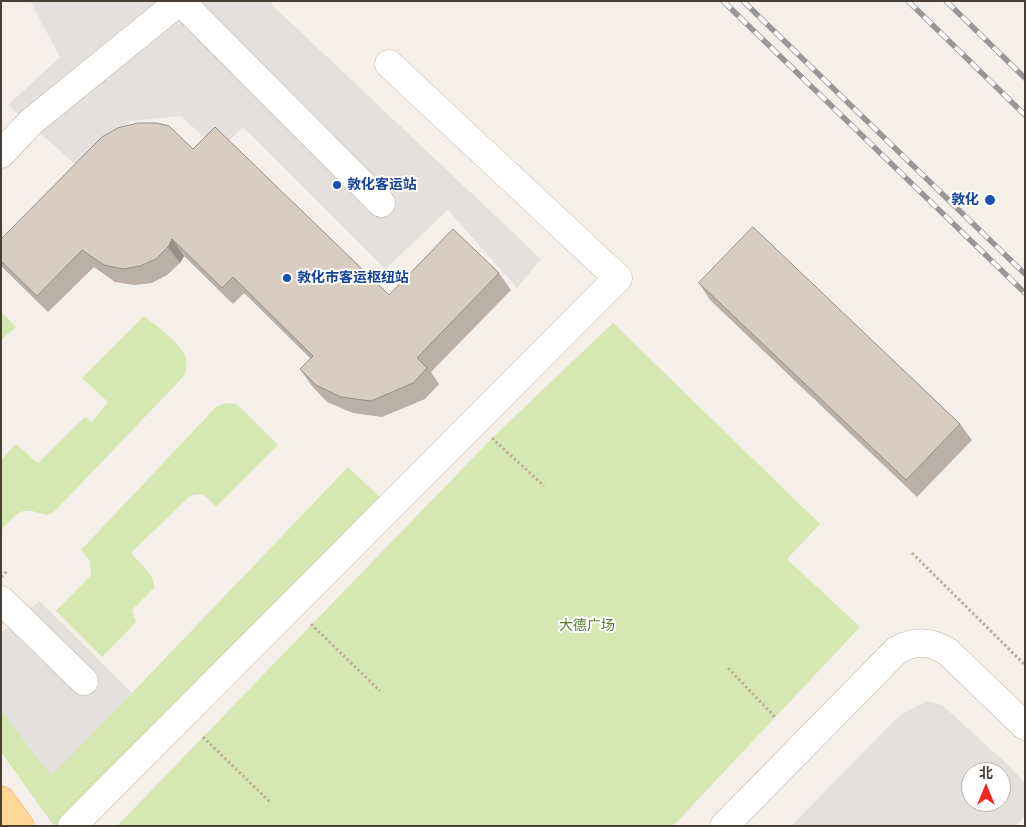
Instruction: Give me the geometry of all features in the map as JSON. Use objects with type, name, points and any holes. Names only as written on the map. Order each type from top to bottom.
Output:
[{"type":"main road","points":[[1,800],[20,826]]},
{"type":"street","points":[[1,154],[31,122],[180,1],[381,203]]},
{"type":"street","points":[[72,826],[618,278],[389,64]]},
{"type":"street","points":[[4,608],[84,682]]},
{"type":"street","points":[[724,826],[897,650],[910,644],[934,644],[948,652],[1025,726]]},
{"type":"path","points":[[492,438],[544,486]]},
{"type":"path","points":[[912,553],[1025,665]]},
{"type":"path","points":[[1,577],[8,570]]},
{"type":"path","points":[[311,624],[380,691]]},
{"type":"path","points":[[728,668],[776,718]]},
{"type":"path","points":[[203,737],[271,803]]},
{"type":"green space","points":[[1,312],[16,327],[1,340]]},
{"type":"green space","points":[[144,316],[167,334],[183,351],[186,361],[184,376],[54,512],[46,515],[30,511],[20,512],[1,530],[1,460],[16,444],[38,463],[85,417],[92,422],[108,402],[82,378]]},
{"type":"green space","name":"大德广场","points":[[613,323],[820,524],[787,559],[860,627],[673,826],[117,826],[492,438]]},
{"type":"green space","points":[[227,403],[237,404],[278,445],[216,507],[202,495],[190,496],[131,553],[152,577],[154,588],[132,610],[136,622],[102,657],[56,611],[91,575],[90,561],[81,550],[216,407]]},
{"type":"green space","points":[[348,467],[385,502],[67,826],[54,826],[1,752],[1,710],[51,775]]},
{"type":"shaded area","points":[[30,1],[274,1],[271,4],[541,259],[517,288],[448,210],[385,269],[243,127],[219,151],[181,116],[131,121],[75,164],[8,105],[60,57]]},
{"type":"shaded area","points":[[39,601],[132,693],[51,776],[1,710],[1,633]]},
{"type":"shaded area","points":[[927,701],[942,705],[1005,762],[961,762],[961,812],[1011,812],[1011,768],[1025,783],[1025,815],[1017,826],[791,826],[900,715]]},
{"type":"building","name":"敦化市客运枢纽站","points":[[138,123],[157,123],[169,126],[193,149],[215,127],[389,295],[453,229],[499,273],[417,358],[427,368],[413,383],[371,401],[341,397],[316,385],[300,369],[313,356],[233,277],[222,288],[172,239],[168,247],[156,259],[140,266],[123,269],[104,265],[82,250],[37,296],[1,261],[1,239],[102,137],[118,128]]},
{"type":"building","points":[[753,227],[960,424],[906,480],[699,283]]},
{"type":"railway","points":[[723,1],[1025,293]]},
{"type":"railway","points":[[743,1],[1025,274]]},
{"type":"railway","points":[[908,1],[1025,115]]},
{"type":"railway","points":[[946,1],[1025,78]]},
{"type":"place","name":"敦化客运站","points":[[337,185]]},
{"type":"place","name":"敦化","points":[[990,200]]},
{"type":"place","name":"敦化市客运枢纽站","points":[[287,278]]}]
